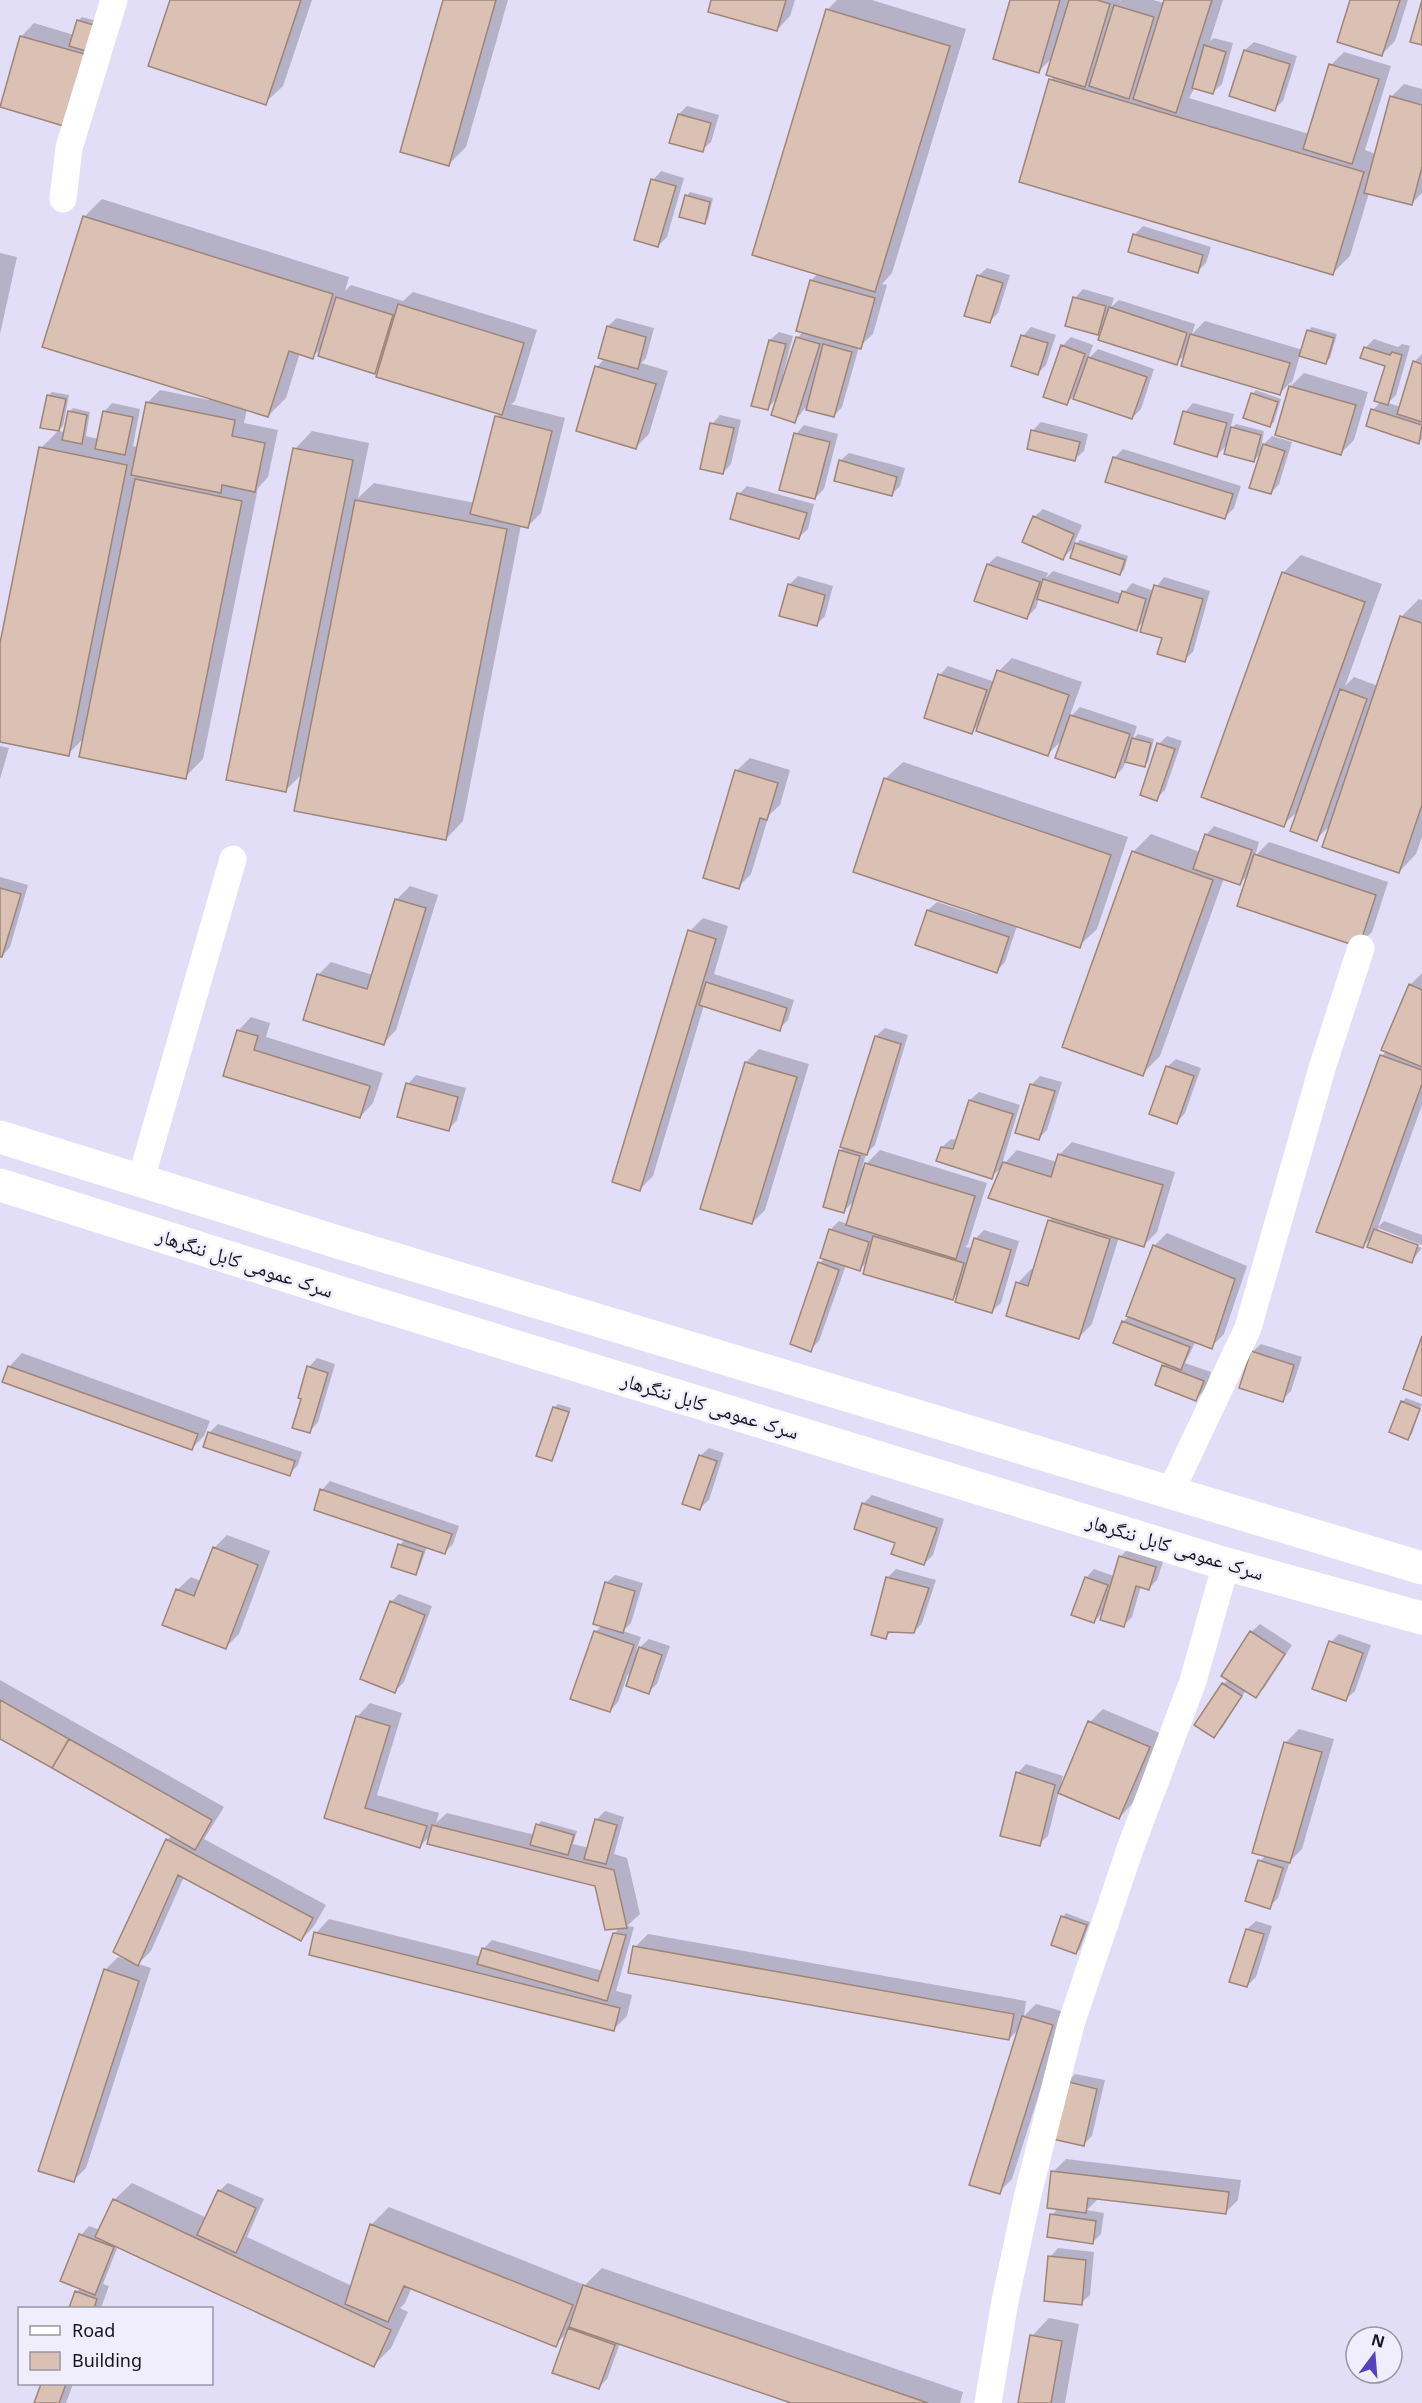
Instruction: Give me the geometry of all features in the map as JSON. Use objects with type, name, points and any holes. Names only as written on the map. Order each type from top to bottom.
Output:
[{"type":"highway","points":[[0,1137],[341,1243],[1422,1568]]},
{"type":"highway","name":"سرک عمومی کابل ننگرهار","points":[[0,1185],[1226,1564],[1422,1618]]},
{"type":"highway","points":[[538,1353],[551,1305]]},
{"type":"street","points":[[63,199],[69,148],[114,0]]},
{"type":"street","points":[[141,1179],[233,859]]},
{"type":"street","points":[[1171,1491],[1248,1328],[1323,1065],[1361,948]]},
{"type":"street","points":[[988,2403],[1005,2301],[1023,2216],[1071,2024],[1130,1849],[1193,1681],[1226,1564]]},
{"type":"building","points":[[170,0],[301,0],[266,105],[148,66]]},
{"type":"building","points":[[443,0],[496,0],[449,166],[400,152]]},
{"type":"building","points":[[711,0],[786,0],[777,31],[708,12]]},
{"type":"building","points":[[1010,0],[1060,0],[1039,73],[993,59]]},
{"type":"building","points":[[1069,0],[1097,0],[1110,4],[1085,87],[1046,75]]},
{"type":"building","points":[[1164,0],[1212,0],[1176,113],[1133,99]]},
{"type":"building","points":[[1350,0],[1400,0],[1382,56],[1337,42]]},
{"type":"building","points":[[1422,0],[1422,45],[1410,42]]},
{"type":"building","points":[[1114,5],[1154,17],[1129,99],[1089,86]]},
{"type":"building","points":[[826,9],[950,46],[875,292],[752,255]]},
{"type":"building","points":[[77,20],[97,26],[89,52],[69,46]]},
{"type":"building","points":[[20,36],[88,55],[67,127],[0,107]]},
{"type":"building","points":[[1204,45],[1226,52],[1213,94],[1192,88]]},
{"type":"building","points":[[1244,50],[1290,64],[1275,111],[1229,96]]},
{"type":"building","points":[[1329,64],[1379,79],[1352,164],[1303,149]]},
{"type":"building","points":[[1049,79],[1364,172],[1333,275],[1019,182]]},
{"type":"building","points":[[1390,96],[1422,105],[1422,167],[1412,205],[1364,193]]},
{"type":"building","points":[[678,114],[711,123],[703,152],[669,143]]},
{"type":"building","points":[[651,179],[676,186],[658,247],[634,240]]},
{"type":"building","points":[[685,195],[710,202],[705,224],[679,217]]},
{"type":"building","points":[[83,216],[333,294],[313,359],[289,351],[268,417],[42,347]]},
{"type":"building","points":[[1133,234],[1203,255],[1198,273],[1128,252]]},
{"type":"building","points":[[977,275],[1003,283],[990,323],[964,316]]},
{"type":"building","points":[[810,280],[875,298],[861,349],[796,331]]},
{"type":"building","points":[[336,297],[393,315],[375,374],[318,356]]},
{"type":"building","points":[[1073,297],[1106,306],[1098,335],[1065,326]]},
{"type":"building","points":[[398,304],[524,343],[502,415],[376,377]]},
{"type":"building","points":[[1109,307],[1187,333],[1177,365],[1098,340]]},
{"type":"building","points":[[607,326],[646,337],[638,369],[598,358]]},
{"type":"building","points":[[1307,330],[1334,338],[1326,364],[1299,356]]},
{"type":"building","points":[[1190,334],[1290,363],[1280,395],[1181,366]]},
{"type":"building","points":[[1021,335],[1048,343],[1038,375],[1011,366]]},
{"type":"building","points":[[796,337],[820,344],[795,423],[771,415]]},
{"type":"building","points":[[769,340],[786,344],[768,410],[751,406]]},
{"type":"building","points":[[823,344],[852,352],[834,417],[806,410]]},
{"type":"building","points":[[1061,345],[1085,354],[1067,405],[1043,397]]},
{"type":"building","points":[[1364,347],[1390,355],[1392,352],[1402,355],[1388,405],[1374,401],[1385,366],[1360,358]]},
{"type":"building","points":[[1088,357],[1147,377],[1132,419],[1073,399]]},
{"type":"building","points":[[1413,361],[1422,364],[1422,422],[1397,414]]},
{"type":"building","points":[[595,366],[656,384],[636,449],[576,431]]},
{"type":"building","points":[[1289,386],[1356,405],[1341,455],[1275,435]]},
{"type":"building","points":[[1251,393],[1278,402],[1270,427],[1243,418]]},
{"type":"building","points":[[47,395],[66,399],[59,431],[40,428]]},
{"type":"building","points":[[146,402],[235,420],[232,436],[265,443],[255,492],[222,485],[221,493],[131,475]]},
{"type":"building","points":[[1371,409],[1422,425],[1419,444],[1366,426]]},
{"type":"building","points":[[68,411],[87,415],[82,444],[62,440]]},
{"type":"building","points":[[103,411],[133,417],[125,455],[95,449]]},
{"type":"building","points":[[1183,411],[1227,423],[1217,457],[1174,444]]},
{"type":"building","points":[[495,416],[552,431],[528,528],[470,514]]},
{"type":"building","points":[[710,423],[734,428],[723,474],[700,469]]},
{"type":"building","points":[[1231,427],[1261,435],[1254,462],[1224,454]]},
{"type":"building","points":[[1031,430],[1080,442],[1075,461],[1027,449]]},
{"type":"building","points":[[794,433],[830,442],[815,499],[779,490]]},
{"type":"building","points":[[1263,444],[1285,451],[1271,494],[1249,488]]},
{"type":"building","points":[[39,447],[127,465],[69,756],[0,742],[0,643]]},
{"type":"building","points":[[293,448],[353,460],[286,792],[226,780]]},
{"type":"building","points":[[1113,457],[1233,494],[1225,519],[1105,482]]},
{"type":"building","points":[[839,460],[897,477],[892,496],[834,481]]},
{"type":"building","points":[[135,479],[242,501],[186,779],[79,757]]},
{"type":"building","points":[[737,493],[807,513],[799,539],[730,519]]},
{"type":"building","points":[[355,500],[507,529],[446,840],[294,811]]},
{"type":"building","points":[[1033,516],[1074,534],[1063,560],[1022,542]]},
{"type":"building","points":[[1075,543],[1125,560],[1120,575],[1070,558]]},
{"type":"building","points":[[987,564],[1040,582],[1027,619],[974,601]]},
{"type":"building","points":[[1282,572],[1365,602],[1284,827],[1201,797]]},
{"type":"building","points":[[1043,579],[1118,603],[1122,591],[1146,599],[1137,631],[1037,599]]},
{"type":"building","points":[[788,584],[825,595],[817,626],[779,616]]},
{"type":"building","points":[[1154,585],[1203,599],[1185,662],[1157,654],[1162,638],[1140,632]]},
{"type":"building","points":[[1400,616],[1422,623],[1422,805],[1399,873],[1322,847]]},
{"type":"building","points":[[997,670],[1069,695],[1048,756],[976,731]]},
{"type":"building","points":[[938,674],[987,690],[972,734],[924,718]]},
{"type":"building","points":[[1340,689],[1367,699],[1317,841],[1290,831]]},
{"type":"building","points":[[1070,715],[1130,734],[1115,778],[1055,758]]},
{"type":"building","points":[[1132,738],[1151,743],[1145,767],[1125,762]]},
{"type":"building","points":[[1157,743],[1175,749],[1157,801],[1140,795]]},
{"type":"building","points":[[735,770],[778,783],[767,820],[760,818],[739,889],[703,878]]},
{"type":"building","points":[[884,778],[1111,855],[1080,948],[853,872]]},
{"type":"building","points":[[1205,834],[1252,850],[1240,885],[1193,869]]},
{"type":"building","points":[[1132,851],[1213,880],[1143,1076],[1062,1047]]},
{"type":"building","points":[[1254,854],[1376,895],[1359,947],[1237,906]]},
{"type":"building","points":[[0,888],[21,894],[2,957],[0,957]]},
{"type":"building","points":[[395,899],[426,908],[384,1045],[303,1020],[317,974],[367,989]]},
{"type":"building","points":[[927,910],[1009,937],[997,973],[915,945]]},
{"type":"building","points":[[688,930],[716,939],[640,1191],[612,1182]]},
{"type":"building","points":[[706,982],[787,1008],[780,1031],[699,1005]]},
{"type":"building","points":[[1409,984],[1422,990],[1422,1067],[1381,1050]]},
{"type":"building","points":[[237,1030],[258,1036],[254,1050],[370,1086],[360,1118],[223,1076]]},
{"type":"building","points":[[875,1036],[901,1044],[867,1155],[840,1147]]},
{"type":"building","points":[[1380,1055],[1422,1070],[1422,1084],[1363,1248],[1316,1232]]},
{"type":"building","points":[[745,1062],[797,1077],[752,1224],[700,1209]]},
{"type":"building","points":[[1166,1066],[1194,1076],[1177,1124],[1149,1114]]},
{"type":"building","points":[[406,1083],[458,1097],[449,1131],[397,1117]]},
{"type":"building","points":[[1030,1084],[1055,1091],[1039,1140],[1015,1133]]},
{"type":"building","points":[[969,1100],[1013,1114],[992,1179],[936,1161],[941,1147],[953,1149]]},
{"type":"building","points":[[839,1150],[860,1156],[844,1213],[823,1207]]},
{"type":"building","points":[[1058,1154],[1163,1185],[1144,1247],[988,1198],[1003,1162],[1051,1177]]},
{"type":"building","points":[[865,1163],[975,1196],[956,1259],[846,1225]]},
{"type":"building","points":[[1048,1220],[1110,1239],[1079,1339],[1006,1316],[1016,1282],[1028,1286]]},
{"type":"building","points":[[829,1229],[869,1242],[860,1271],[820,1258]]},
{"type":"building","points":[[1374,1229],[1418,1245],[1412,1263],[1367,1247]]},
{"type":"building","points":[[873,1236],[964,1263],[953,1300],[863,1274]]},
{"type":"building","points":[[974,1238],[1011,1250],[992,1313],[955,1302]]},
{"type":"building","points":[[1153,1245],[1235,1279],[1212,1349],[1126,1316]]},
{"type":"building","points":[[818,1262],[839,1270],[811,1352],[790,1344]]},
{"type":"building","points":[[1122,1321],[1190,1347],[1181,1370],[1113,1343]]},
{"type":"building","points":[[1422,1336],[1422,1396],[1403,1389]]},
{"type":"building","points":[[1251,1351],[1294,1365],[1283,1402],[1239,1388]]},
{"type":"building","points":[[1162,1365],[1204,1381],[1196,1401],[1155,1385]]},
{"type":"building","points":[[8,1366],[198,1434],[192,1450],[2,1382]]},
{"type":"building","points":[[307,1366],[328,1373],[310,1433],[292,1428],[301,1399],[298,1398]]},
{"type":"building","points":[[1401,1401],[1420,1409],[1408,1440],[1389,1432]]},
{"type":"building","points":[[553,1407],[569,1412],[552,1461],[536,1456]]},
{"type":"building","points":[[208,1432],[295,1461],[290,1476],[203,1447]]},
{"type":"building","points":[[699,1455],[717,1461],[700,1510],[682,1504]]},
{"type":"building","points":[[320,1489],[452,1534],[445,1554],[314,1510]]},
{"type":"building","points":[[862,1503],[937,1528],[924,1565],[891,1554],[895,1543],[854,1529]]},
{"type":"building","points":[[398,1544],[423,1552],[416,1575],[391,1567]]},
{"type":"building","points":[[213,1547],[258,1565],[226,1649],[162,1625],[176,1589],[194,1596]]},
{"type":"building","points":[[1119,1556],[1156,1567],[1149,1590],[1136,1586],[1124,1627],[1100,1620]]},
{"type":"building","points":[[886,1577],[929,1588],[914,1633],[888,1632],[886,1639],[871,1635]]},
{"type":"building","points":[[1085,1577],[1108,1585],[1094,1623],[1071,1615]]},
{"type":"building","points":[[605,1582],[635,1591],[623,1633],[593,1624]]},
{"type":"building","points":[[390,1601],[425,1615],[395,1693],[360,1679]]},
{"type":"building","points":[[594,1631],[634,1645],[610,1712],[570,1699]]},
{"type":"building","points":[[1250,1631],[1285,1654],[1256,1698],[1221,1676]]},
{"type":"building","points":[[1329,1641],[1363,1653],[1346,1701],[1312,1689]]},
{"type":"building","points":[[639,1647],[662,1655],[649,1694],[626,1686]]},
{"type":"building","points":[[1222,1683],[1242,1696],[1214,1738],[1194,1725]]},
{"type":"building","points":[[0,1700],[69,1739],[52,1768],[0,1739]]},
{"type":"building","points":[[356,1716],[390,1726],[365,1808],[427,1826],[420,1848],[324,1818]]},
{"type":"building","points":[[1088,1721],[1150,1747],[1119,1819],[1058,1793]]},
{"type":"building","points":[[69,1739],[212,1820],[195,1850],[52,1768]]},
{"type":"building","points":[[1284,1742],[1322,1752],[1290,1863],[1252,1853]]},
{"type":"building","points":[[1016,1772],[1055,1785],[1040,1846],[1000,1836]]},
{"type":"building","points":[[595,1819],[617,1825],[606,1864],[584,1859]]},
{"type":"building","points":[[536,1824],[574,1835],[568,1855],[530,1845]]},
{"type":"building","points":[[432,1825],[614,1870],[627,1928],[605,1930],[595,1886],[427,1844]]},
{"type":"building","points":[[166,1839],[313,1918],[301,1941],[178,1875],[138,1966],[113,1952]]},
{"type":"building","points":[[1258,1860],[1283,1868],[1270,1909],[1245,1901]]},
{"type":"building","points":[[1061,1916],[1087,1925],[1076,1954],[1051,1945]]},
{"type":"building","points":[[1246,1929],[1264,1934],[1247,1987],[1229,1982]]},
{"type":"building","points":[[314,1932],[620,2008],[614,2031],[309,1955]]},
{"type":"building","points":[[613,1933],[626,1935],[607,2001],[477,1964],[482,1948],[598,1981]]},
{"type":"building","points":[[633,1946],[1014,2014],[1009,2040],[628,1973]]},
{"type":"building","points":[[104,1969],[139,1981],[74,2182],[38,2171]]},
{"type":"building","points":[[1022,2016],[1053,2025],[1000,2194],[969,2185]]},
{"type":"building","points":[[1065,2081],[1097,2089],[1084,2146],[1052,2139]]},
{"type":"building","points":[[1051,2171],[1229,2192],[1226,2214],[1088,2198],[1086,2213],[1047,2208]]},
{"type":"building","points":[[218,2190],[256,2208],[236,2253],[197,2235]]},
{"type":"building","points":[[113,2199],[391,2330],[374,2367],[95,2237]]},
{"type":"building","points":[[1050,2214],[1096,2221],[1093,2244],[1047,2237]]},
{"type":"building","points":[[370,2224],[573,2305],[556,2347],[404,2286],[388,2322],[345,2304]]},
{"type":"building","points":[[79,2234],[114,2247],[95,2295],[60,2281]]},
{"type":"building","points":[[1048,2256],[1086,2260],[1082,2305],[1044,2301]]},
{"type":"building","points":[[583,2285],[928,2403],[791,2403],[569,2327]]},
{"type":"building","points":[[75,2291],[97,2299],[94,2307],[69,2307]]},
{"type":"building","points":[[568,2328],[615,2345],[599,2389],[552,2373]]},
{"type":"building","points":[[1030,2335],[1062,2341],[1051,2403],[1018,2403]]},
{"type":"building","points":[[41,2385],[66,2385],[59,2403],[34,2403]]}]
